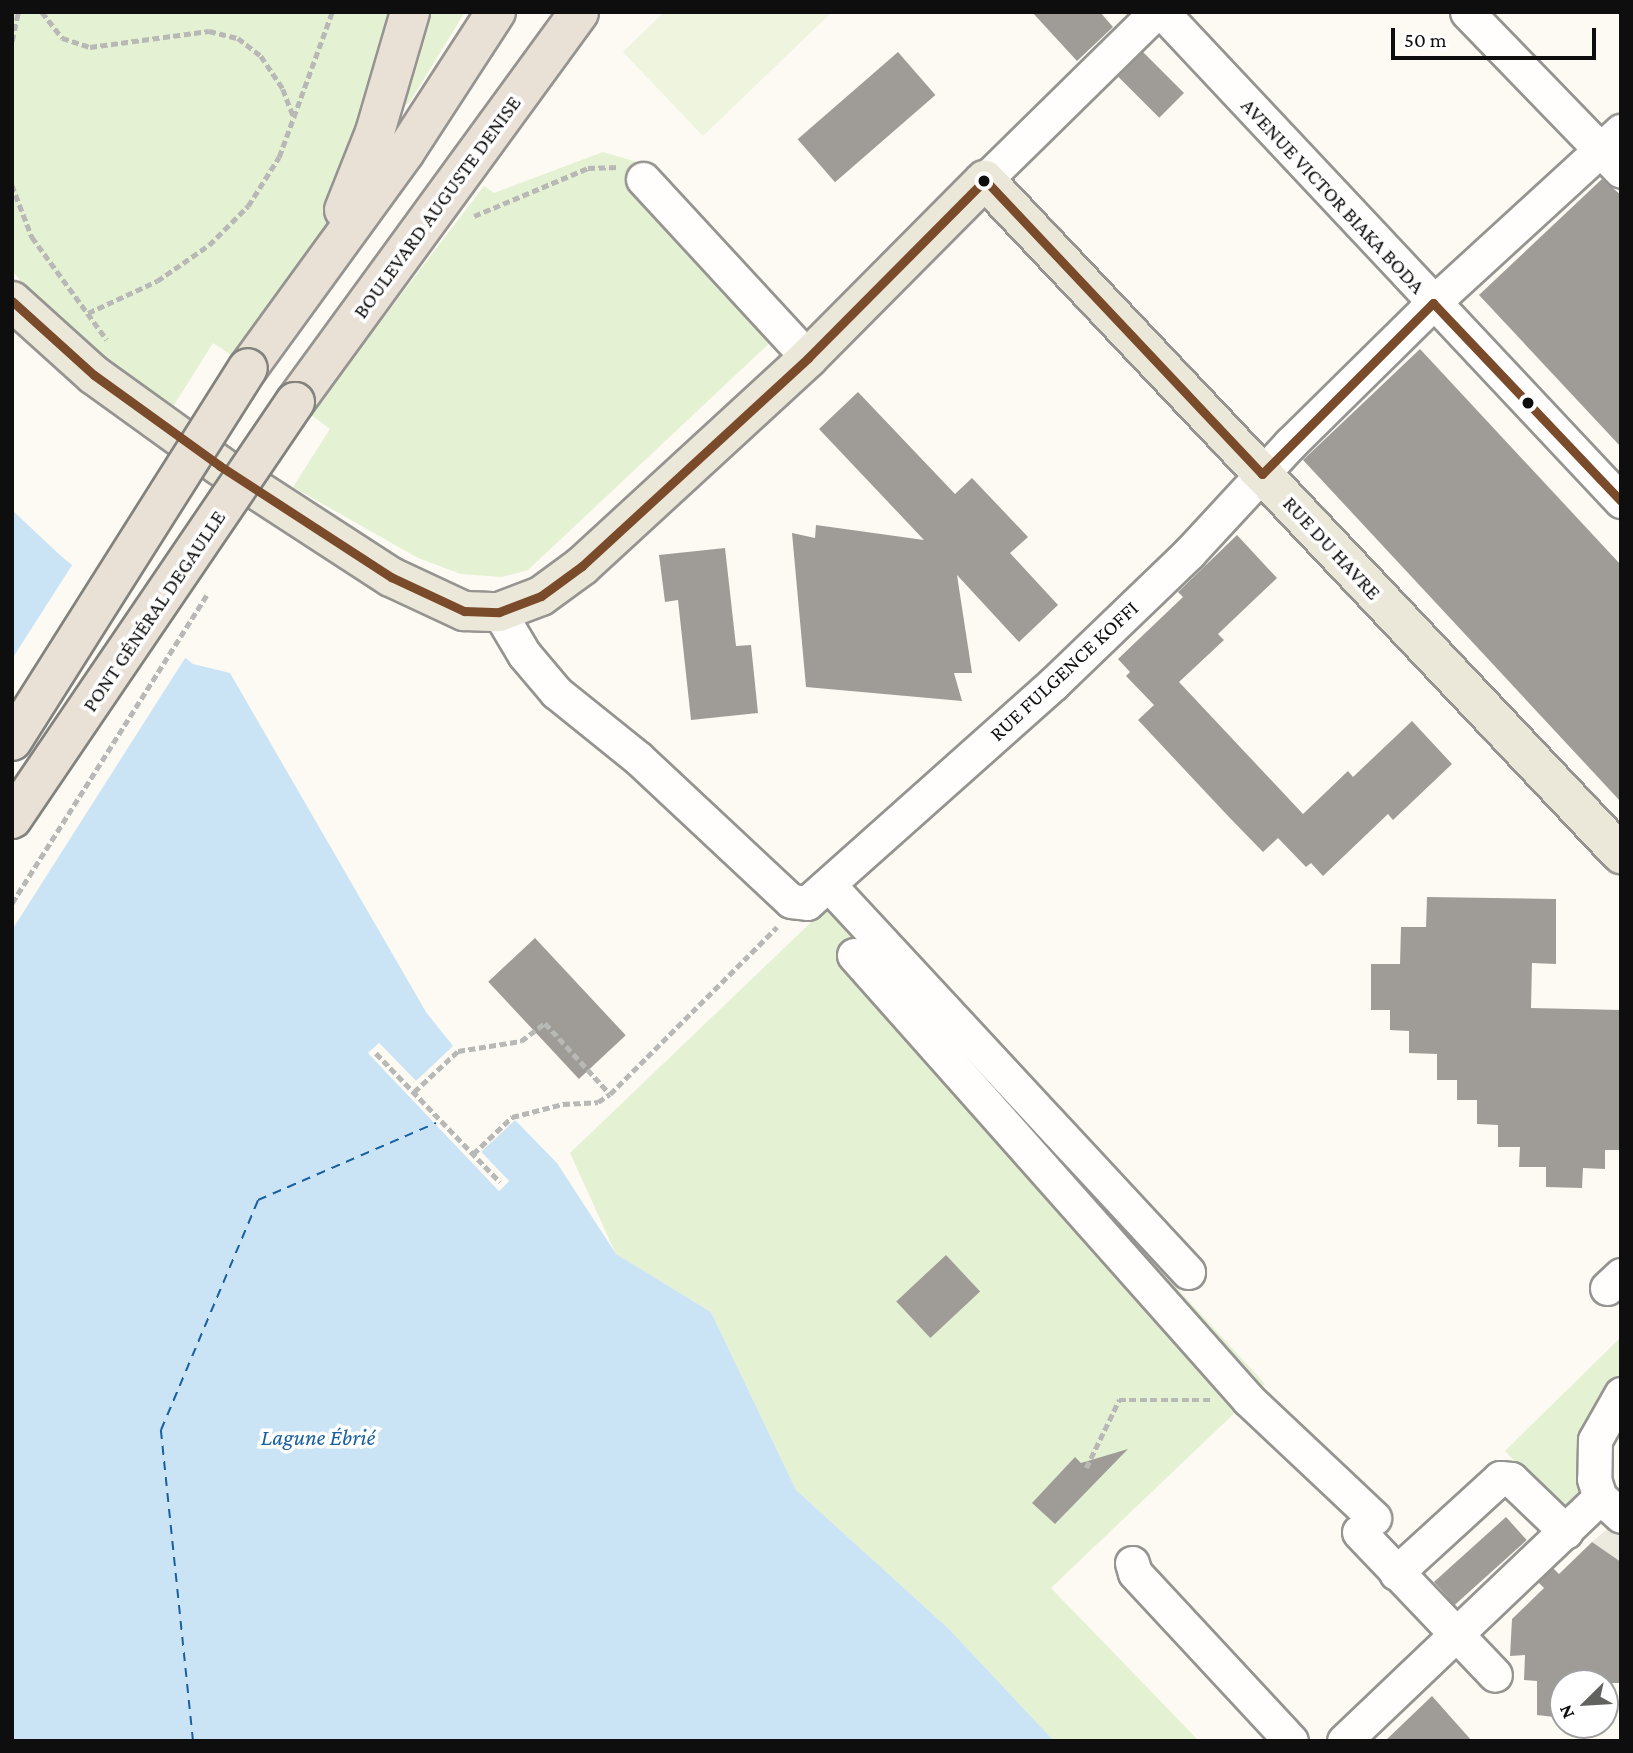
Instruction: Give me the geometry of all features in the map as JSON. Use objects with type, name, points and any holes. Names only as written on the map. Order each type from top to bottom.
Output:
[{"type":"highway","points":[[323,264],[375,132],[410,12]]},
{"type":"highway","points":[[12,741],[248,368],[405,152],[496,12]]},
{"type":"highway","name":"BOULEVARD AUGUSTE DENISE","points":[[295,402],[579,12]]},
{"type":"highway","name":"PONT GÉNÉRAL DEGAULLE","points":[[12,819],[295,402]]},
{"type":"main road","points":[[12,301],[94,375],[220,466],[391,577],[464,611],[499,612],[541,596],[582,566],[808,358],[985,180]]},
{"type":"main road","name":"RUE DU HAVRE","points":[[985,180],[1621,855]]},
{"type":"street","points":[[985,180],[1156,12]]},
{"type":"street","name":"AVENUE VICTOR BIAKA BODA","points":[[1162,12],[1621,501]]},
{"type":"street","points":[[1467,12],[1614,150]]},
{"type":"street","name":"RUE FULGENCE KOFFI","points":[[800,904],[816,898],[1054,683],[1189,553],[1262,474],[1433,303],[1614,150]]},
{"type":"street","points":[[643,179],[808,358]]},
{"type":"street","points":[[499,612],[524,654],[556,692],[638,758],[800,904]]},
{"type":"street","points":[[829,885],[1188,1272]]},
{"type":"street","points":[[854,956],[1249,1400],[1366,1525],[1396,1573],[1494,1675]]},
{"type":"street","points":[[1344,1741],[1566,1532],[1610,1506],[1594,1479],[1595,1440],[1621,1394]]},
{"type":"street","points":[[1396,1573],[1500,1478],[1511,1479],[1566,1532]]},
{"type":"street","points":[[1132,1563],[1135,1573],[1292,1741]]},
{"type":"path","points":[[12,41],[18,12]]},
{"type":"path","points":[[42,12],[62,38],[90,47],[209,31],[238,38],[261,57],[283,89],[294,119]]},
{"type":"path","points":[[88,313],[157,281],[209,245],[248,206],[279,157],[332,12]]},
{"type":"path","points":[[468,223],[477,212],[587,168],[624,167],[643,179]]},
{"type":"path","points":[[12,185],[32,237],[118,350]]},
{"type":"path","points":[[12,903],[214,585]]},
{"type":"path","points":[[473,1154],[512,1117],[563,1104],[598,1102],[610,1094],[800,904]]},
{"type":"path","points":[[414,1092],[458,1051],[521,1041],[545,1023],[610,1094]]},
{"type":"path","points":[[376,1053],[500,1182]]},
{"type":"path","points":[[1086,1468],[1119,1401],[1249,1400]]},
{"type":"green space","points":[[12,12],[465,12],[409,103],[366,128],[327,226],[234,357],[213,343],[171,410],[105,365],[45,313],[12,270]]},
{"type":"green space","points":[[664,12],[832,12],[703,136],[623,52]]},
{"type":"green space","points":[[603,152],[640,163],[791,323],[528,570],[502,577],[461,574],[418,558],[293,487],[330,429],[310,414],[484,186],[494,193]]},
{"type":"green space","points":[[827,907],[1265,1384],[1051,1588],[1199,1741],[1054,1741],[949,1629],[796,1490],[711,1312],[616,1254],[570,1153]]},
{"type":"green space","points":[[1621,1337],[1621,1372],[1591,1411],[1582,1440],[1589,1492],[1564,1514],[1505,1451]]},
{"type":"shaded area","points":[[1621,1517],[1621,1562],[1592,1542]]},
{"type":"water","name":"Lagune Ébrié","points":[[12,510],[61,556],[193,664],[230,673],[426,1012],[453,1046],[416,1081],[379,1043],[369,1054],[499,1191],[509,1181],[481,1152],[515,1120],[557,1163],[616,1254],[711,1312],[796,1490],[949,1629],[1054,1741],[12,1741]]},
{"type":"pier","points":[[74,562],[187,655],[12,930],[12,659]]},
{"type":"pier","points":[[379,1043],[416,1081],[456,1048],[416,1085],[379,1048],[373,1053],[500,1186],[504,1181],[478,1151],[515,1120],[481,1152],[509,1181],[499,1191],[368,1053]]},
{"type":"building","points":[[1032,12],[1100,12],[1113,27],[1077,61]]},
{"type":"building","points":[[898,52],[935,95],[835,182],[798,139]]},
{"type":"building","points":[[1143,52],[1184,93],[1159,118],[1118,77]]},
{"type":"building","points":[[1602,179],[1621,195],[1621,447],[1479,295]]},
{"type":"building","points":[[1420,349],[1621,565],[1621,802],[1303,460]]},
{"type":"building","points":[[858,392],[955,494],[972,478],[1028,537],[1010,553],[1058,605],[1019,642],[957,575],[972,673],[954,673],[962,701],[806,687],[792,533],[815,538],[816,525],[924,540],[819,429]]},
{"type":"building","points":[[1237,535],[1277,578],[1218,634],[1224,640],[1179,682],[1303,814],[1348,771],[1353,777],[1412,721],[1452,764],[1393,820],[1388,814],[1323,876],[1311,863],[1306,867],[1278,838],[1263,852],[1228,816],[1138,720],[1154,705],[1126,676],[1130,672],[1118,659],[1183,597],[1178,592]]},
{"type":"building","points":[[725,548],[736,646],[751,645],[758,713],[691,720],[678,600],[665,602],[659,555]]},
{"type":"building","points":[[1427,897],[1556,899],[1556,964],[1532,963],[1531,1008],[1621,1010],[1621,1150],[1605,1150],[1605,1169],[1583,1168],[1582,1188],[1546,1187],[1546,1167],[1519,1167],[1520,1147],[1498,1147],[1498,1125],[1477,1124],[1477,1100],[1457,1100],[1457,1080],[1437,1080],[1437,1054],[1409,1053],[1409,1031],[1390,1030],[1390,1010],[1371,1010],[1371,964],[1400,964],[1401,927],[1426,927]]},
{"type":"building","points":[[535,938],[626,1035],[579,1079],[488,982]]},
{"type":"building","points":[[946,1255],[980,1292],[930,1338],[896,1301]]},
{"type":"building","points":[[1128,1449],[1055,1524],[1032,1503],[1075,1457],[1081,1463]]},
{"type":"building","points":[[1506,1517],[1527,1540],[1455,1605],[1434,1582]]},
{"type":"building","points":[[1592,1542],[1621,1562],[1621,1683],[1619,1669],[1549,1669],[1549,1716],[1537,1715],[1537,1681],[1524,1680],[1525,1655],[1510,1656],[1512,1619],[1544,1588],[1538,1582],[1553,1568],[1559,1574]]},
{"type":"building","points":[[1432,1696],[1472,1741],[1385,1741]]},
{"type":"ferry route","points":[[193,1741],[161,1430],[258,1200],[436,1123]]},
{"type":"transit line","points":[[12,301],[94,375],[220,466],[391,577],[464,611],[499,612],[541,596],[582,566],[808,358],[985,180],[1262,474],[1433,303],[1621,501]]}]
